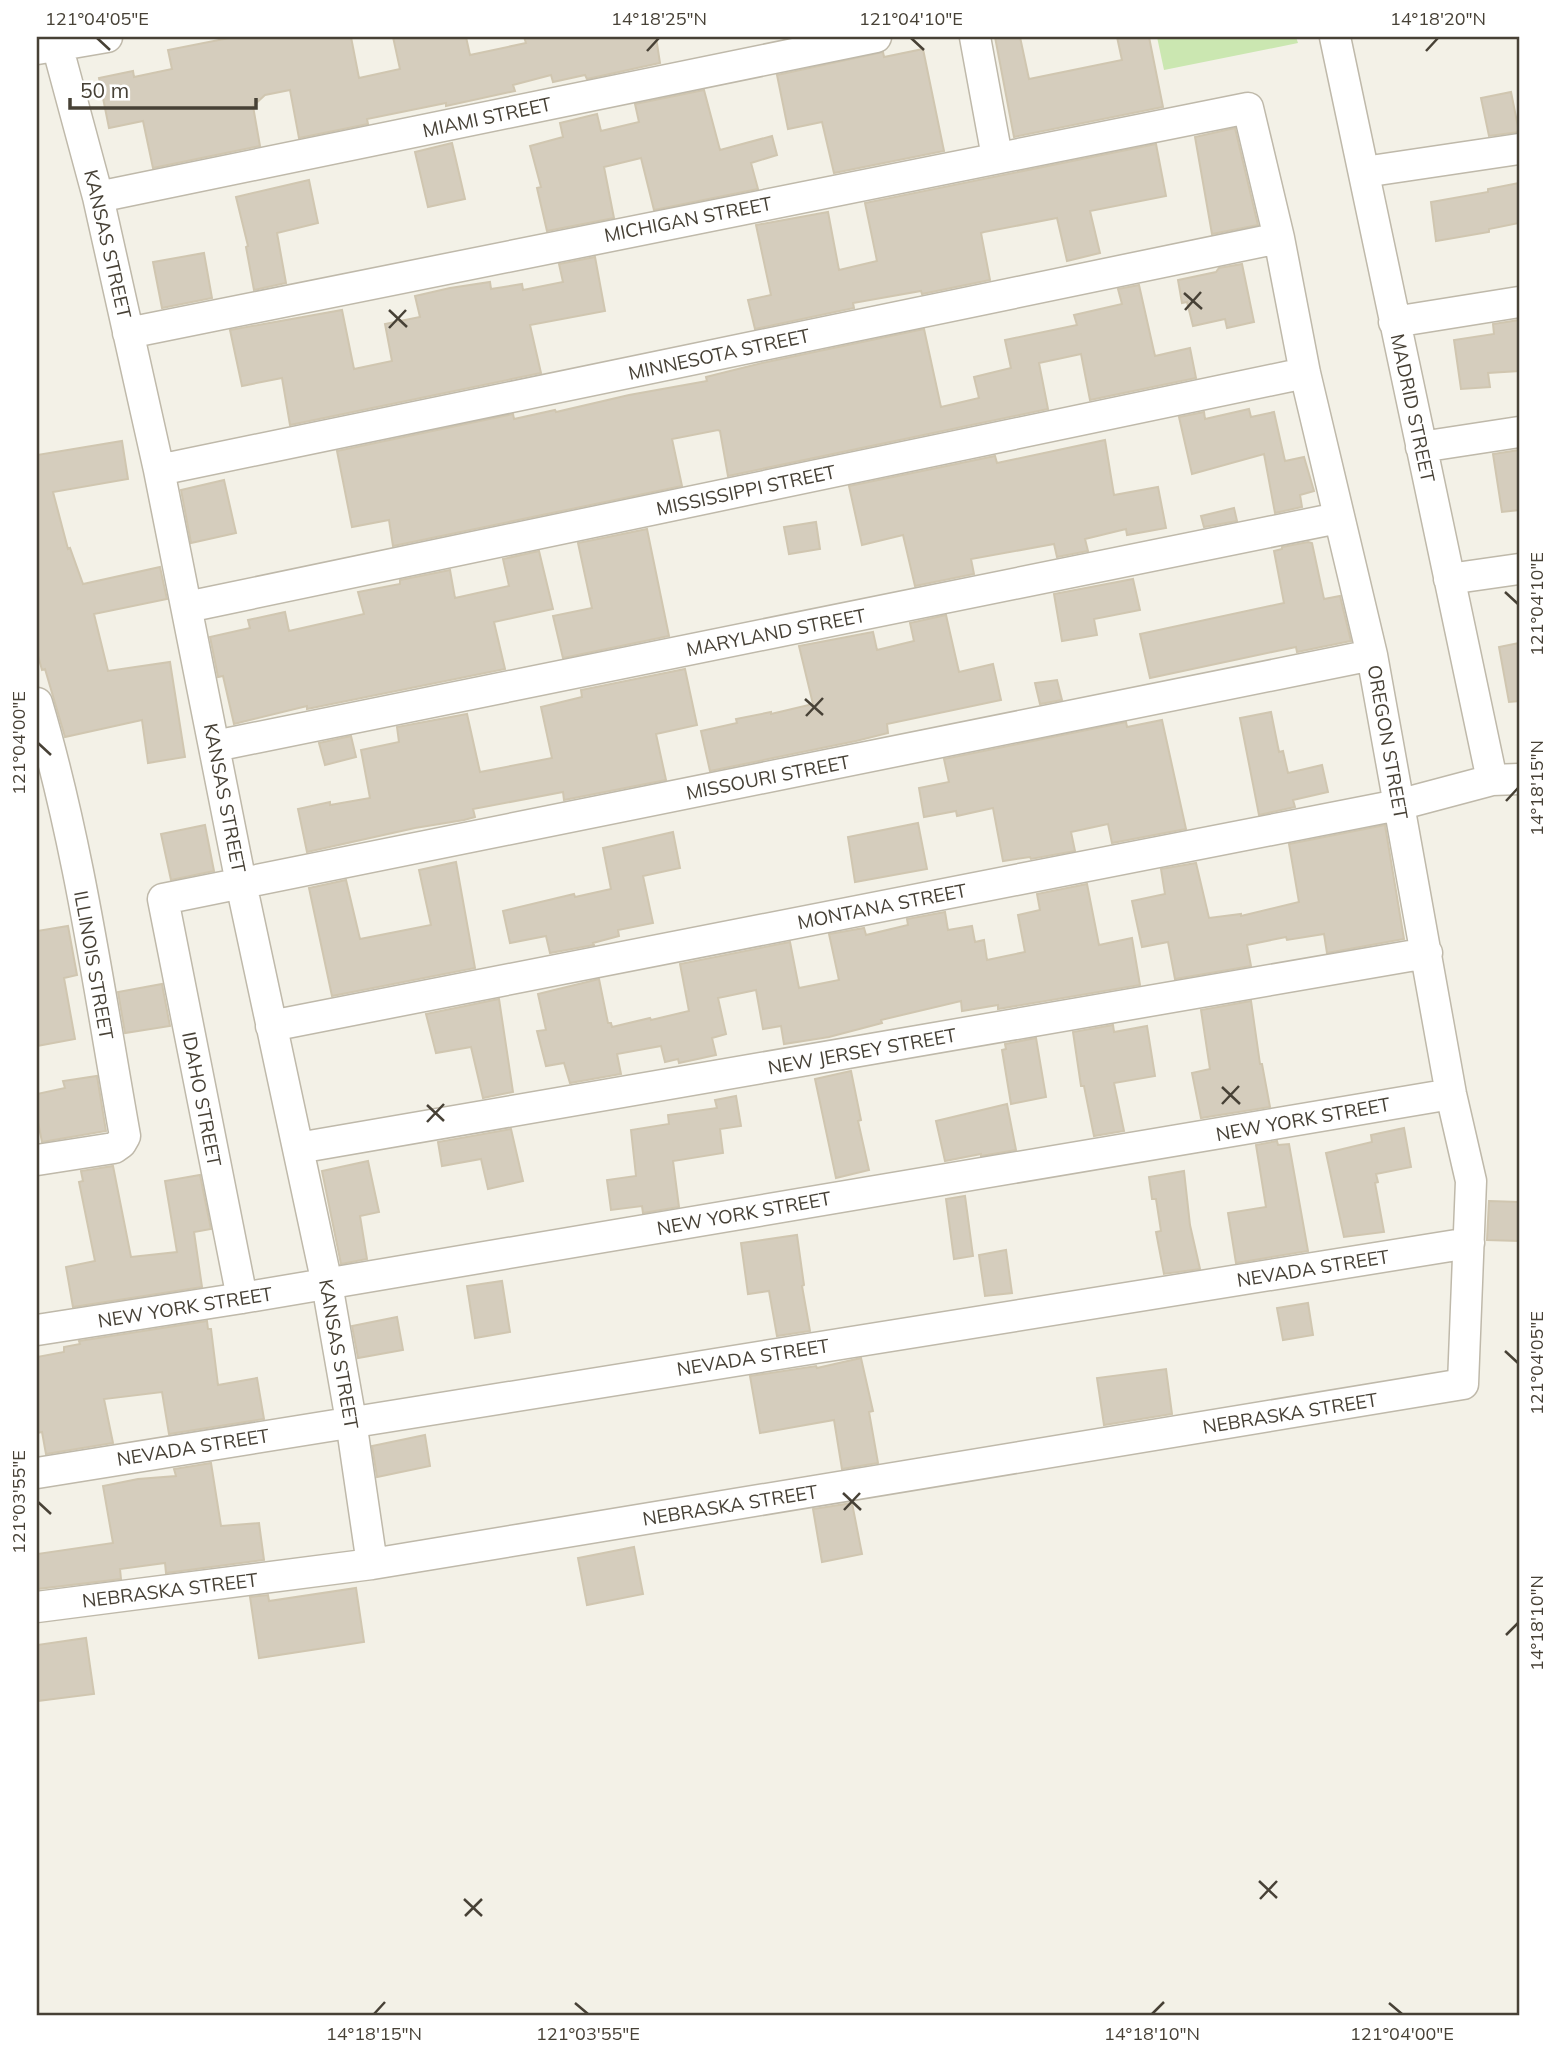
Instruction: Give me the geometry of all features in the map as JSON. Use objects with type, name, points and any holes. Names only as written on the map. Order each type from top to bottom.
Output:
[{"type":"street","points":[[50,44],[107,37]]},
{"type":"street","name":"MIAMI STREET","points":[[98,197],[876,37]]},
{"type":"street","points":[[975,37],[997,157]]},
{"type":"street","name":"MADRID STREET","points":[[1341,38],[1364,172],[1449,579],[1506,779]]},
{"type":"street","name":"KANSAS STREET","points":[[50,44],[98,197],[159,470],[241,883],[327,1284],[372,1564]]},
{"type":"street","name":"MICHIGAN STREET","points":[[128,332],[1248,108]]},
{"type":"street","name":"OREGON STREET","points":[[1248,108],[1279,238],[1305,373],[1338,518],[1373,655],[1451,1094],[1471,1181],[1463,1384]]},
{"type":"street","points":[[1364,172],[1519,149]]},
{"type":"street","name":"MINNESOTA STREET","points":[[159,470],[1279,238]]},
{"type":"street","points":[[1394,322],[1519,302]]},
{"type":"street","name":"MISSISSIPPI STREET","points":[[187,607],[1305,373]]},
{"type":"street","points":[[1421,446],[1519,432]]},
{"type":"street","name":"MARYLAND STREET","points":[[215,746],[1338,518]]},
{"type":"street","points":[[1449,579],[1519,569]]},
{"type":"street","name":"MISSOURI STREET","points":[[163,899],[1373,655]]},
{"type":"street","name":"ILLINOIS STREET","points":[[37,703],[42,739],[86,912],[125,1136],[114,1148],[37,1160]]},
{"type":"street","name":"MONTANA STREET","points":[[271,1026],[1398,805],[1506,779]]},
{"type":"street","name":"IDAHO STREET","points":[[163,899],[242,1298]]},
{"type":"street","name":"NEW JERSEY STREET","points":[[298,1148],[1427,953]]},
{"type":"street","name":"NEW YORK STREET","points":[[37,1330],[327,1284],[1451,1094]]},
{"type":"street","name":"NEVADA STREET","points":[[37,1473],[1469,1243]]},
{"type":"street","name":"NEBRASKA STREET","points":[[37,1607],[372,1564],[1463,1384]]},
{"type":"green space","points":[[1157,37],[1296,37],[1298,43],[1164,70]]},
{"type":"building","points":[[234,37],[351,37],[359,78],[400,69],[393,37],[466,37],[470,55],[526,43],[524,37],[656,37],[660,63],[587,79],[585,75],[553,82],[551,75],[513,85],[515,91],[367,119],[368,124],[299,138],[290,90],[265,95],[253,106],[260,146],[153,168],[143,121],[109,128],[99,78],[133,71],[134,77],[172,69],[168,50]]},
{"type":"building","points":[[995,37],[1020,37],[1029,79],[1122,60],[1117,37],[1149,37],[1163,107],[1014,137]]},
{"type":"building","points":[[923,49],[944,151],[834,173],[822,122],[788,129],[777,75],[883,52],[884,57]]},
{"type":"building","points":[[704,90],[720,150],[772,136],[777,155],[751,163],[758,189],[654,210],[641,158],[604,167],[614,218],[547,231],[537,188],[541,187],[530,146],[563,137],[560,123],[597,114],[601,131],[639,122],[635,104]]},
{"type":"building","points":[[1511,92],[1519,132],[1489,136],[1481,98]]},
{"type":"building","points":[[1235,128],[1258,225],[1212,234],[1195,137]]},
{"type":"building","points":[[452,143],[465,199],[428,207],[415,152]]},
{"type":"building","points":[[1156,144],[1166,196],[1090,211],[1100,253],[1067,261],[1057,218],[984,232],[981,233],[990,280],[922,294],[921,291],[853,303],[854,308],[755,329],[748,300],[771,295],[756,225],[828,212],[839,270],[877,261],[865,203]]},
{"type":"building","points":[[309,180],[318,223],[277,233],[286,283],[254,290],[246,247],[248,246],[236,197]]},
{"type":"building","points":[[1519,183],[1519,223],[1489,229],[1489,232],[1436,241],[1431,202],[1488,192],[1488,189]]},
{"type":"building","points":[[204,253],[212,298],[162,308],[153,262]]},
{"type":"building","points":[[595,257],[605,311],[530,325],[541,373],[290,425],[282,378],[242,386],[230,330],[342,310],[354,369],[392,361],[385,324],[420,317],[415,296],[490,282],[491,289],[522,284],[523,290],[563,282],[559,264]]},
{"type":"building","points":[[1242,264],[1254,322],[1227,328],[1225,319],[1193,326],[1187,302],[1182,303],[1178,280]]},
{"type":"building","points":[[1139,285],[1155,356],[1190,348],[1196,378],[1090,400],[1081,354],[1039,363],[1048,409],[728,476],[718,430],[672,439],[682,486],[393,546],[389,520],[352,527],[337,451],[513,414],[514,419],[555,410],[556,412],[707,381],[706,377],[762,363],[924,329],[941,407],[979,398],[974,377],[1011,368],[1005,340],[1077,325],[1074,315],[1122,304],[1118,289]]},
{"type":"building","points":[[1519,320],[1519,371],[1488,373],[1490,387],[1461,389],[1454,340],[1494,334],[1493,324]]},
{"type":"building","points":[[1249,409],[1251,417],[1274,412],[1285,461],[1304,457],[1314,491],[1300,495],[1302,507],[1275,513],[1264,454],[1192,474],[1179,417],[1204,412],[1205,419]]},
{"type":"building","points":[[1105,440],[1114,495],[1158,487],[1166,528],[1127,535],[1126,529],[1085,539],[1088,551],[1057,557],[1054,544],[971,559],[974,574],[915,586],[903,535],[862,545],[849,486],[995,456],[997,463]]},
{"type":"building","points":[[122,441],[128,479],[53,492],[68,549],[70,548],[83,584],[160,567],[167,599],[94,614],[108,671],[170,662],[185,757],[148,763],[142,720],[65,737],[45,669],[42,670],[37,652],[37,455]]},
{"type":"building","points":[[1519,450],[1519,510],[1502,512],[1493,454]]},
{"type":"building","points":[[224,480],[236,533],[191,543],[181,490]]},
{"type":"building","points":[[1234,508],[1237,521],[1204,527],[1201,516]]},
{"type":"building","points":[[816,522],[820,549],[789,554],[784,527]]},
{"type":"building","points":[[647,529],[669,636],[563,658],[553,616],[592,608],[578,543]]},
{"type":"building","points":[[1312,543],[1324,599],[1340,596],[1351,641],[1297,652],[1296,647],[1150,678],[1140,634],[1284,603],[1274,551]]},
{"type":"building","points":[[539,551],[553,609],[494,622],[505,669],[307,709],[307,706],[234,724],[223,676],[218,677],[210,637],[250,628],[248,620],[285,612],[289,631],[364,614],[358,592],[450,570],[455,598],[509,586],[503,559]]},
{"type":"building","points":[[1133,579],[1140,610],[1094,619],[1097,635],[1062,641],[1054,594]]},
{"type":"building","points":[[946,615],[959,672],[993,664],[1001,700],[887,724],[888,733],[856,741],[710,771],[701,731],[737,723],[736,719],[813,704],[799,646],[873,632],[877,650],[914,641],[910,623]]},
{"type":"building","points":[[1519,643],[1519,701],[1509,702],[1499,647]]},
{"type":"building","points":[[685,669],[697,725],[656,734],[666,780],[564,800],[563,792],[473,809],[475,817],[464,820],[307,852],[298,809],[370,798],[361,750],[399,742],[397,727],[467,714],[480,772],[552,758],[541,707],[582,697],[581,690]]},
{"type":"building","points":[[1057,680],[1062,700],[1040,704],[1035,683]]},
{"type":"building","points":[[1271,712],[1279,752],[1283,751],[1288,773],[1322,765],[1328,792],[1293,800],[1295,807],[1259,815],[1240,718]]},
{"type":"building","points":[[1162,720],[1186,829],[1112,843],[1108,824],[1071,832],[1075,851],[1003,861],[993,808],[957,816],[956,811],[924,817],[919,788],[949,782],[944,759],[1126,722],[1127,727]]},
{"type":"building","points":[[351,736],[356,757],[325,765],[319,743]]},
{"type":"building","points":[[918,823],[927,869],[855,882],[848,837]]},
{"type":"building","points":[[205,825],[214,871],[171,880],[161,834]]},
{"type":"building","points":[[1385,825],[1404,939],[1327,953],[1324,934],[1287,940],[1286,937],[1247,945],[1251,966],[1175,979],[1168,942],[1142,947],[1132,901],[1165,894],[1161,869],[1196,863],[1209,918],[1241,916],[1299,902],[1289,844]]},
{"type":"building","points":[[673,832],[680,868],[643,876],[653,923],[618,930],[619,936],[593,943],[594,945],[550,953],[546,936],[510,943],[503,911],[574,894],[575,897],[611,889],[603,848]]},
{"type":"building","points":[[456,862],[475,968],[332,996],[309,888],[346,880],[360,939],[431,925],[419,870]]},
{"type":"building","points":[[1087,884],[1099,945],[1132,938],[1140,985],[998,1009],[998,1005],[962,1011],[961,1001],[881,1020],[882,1023],[829,1037],[784,1044],[781,1026],[763,1029],[756,990],[718,998],[726,1034],[712,1038],[716,1055],[679,1063],[678,1059],[665,1062],[661,1046],[617,1054],[621,1074],[570,1083],[564,1063],[546,1066],[537,1031],[546,1030],[538,994],[599,979],[608,1023],[611,1023],[612,1027],[650,1018],[651,1020],[689,1011],[680,964],[790,942],[799,988],[839,980],[829,934],[864,928],[866,935],[908,925],[907,919],[945,912],[948,930],[972,926],[975,942],[984,940],[987,960],[1025,952],[1018,915],[1040,910],[1037,894]]},
{"type":"building","points":[[68,926],[77,975],[64,978],[75,1039],[37,1046],[37,931]]},
{"type":"building","points":[[162,984],[170,1026],[125,1033],[118,992]]},
{"type":"building","points":[[499,999],[513,1092],[483,1098],[471,1047],[436,1053],[426,1014]]},
{"type":"building","points":[[1251,1001],[1260,1064],[1270,1107],[1201,1118],[1192,1073],[1210,1069],[1201,1010]]},
{"type":"building","points":[[1113,1025],[1114,1032],[1147,1026],[1155,1076],[1114,1083],[1124,1131],[1094,1136],[1084,1086],[1081,1086],[1073,1032]]},
{"type":"building","points":[[1036,1038],[1046,1097],[1011,1104],[1002,1050],[1006,1049],[1005,1044]]},
{"type":"building","points":[[851,1071],[869,1170],[836,1178],[815,1079]]},
{"type":"building","points":[[97,1076],[106,1131],[42,1142],[37,1117],[37,1094],[65,1088],[63,1081]]},
{"type":"building","points":[[736,1096],[741,1126],[720,1129],[723,1153],[673,1161],[679,1207],[643,1213],[642,1206],[611,1210],[607,1180],[636,1176],[631,1130],[669,1124],[668,1115],[717,1108],[715,1100]]},
{"type":"building","points":[[1007,1104],[1016,1150],[945,1161],[936,1121]]},
{"type":"building","points":[[1404,1128],[1411,1167],[1376,1174],[1378,1182],[1375,1183],[1384,1232],[1344,1237],[1326,1153],[1372,1142],[1371,1135]]},
{"type":"building","points":[[511,1129],[523,1181],[488,1189],[481,1159],[442,1166],[438,1142]]},
{"type":"building","points":[[1277,1141],[1278,1145],[1289,1144],[1308,1251],[1236,1263],[1228,1213],[1266,1207],[1256,1145]]},
{"type":"building","points":[[368,1161],[379,1212],[360,1216],[367,1259],[341,1264],[322,1171]]},
{"type":"building","points":[[113,1166],[131,1257],[177,1252],[165,1181],[200,1175],[211,1229],[194,1232],[202,1287],[73,1307],[66,1267],[95,1261],[79,1182],[83,1181],[81,1171]]},
{"type":"building","points":[[1184,1171],[1190,1225],[1200,1269],[1164,1274],[1156,1232],[1161,1231],[1149,1177]]},
{"type":"building","points":[[965,1196],[973,1256],[954,1259],[946,1199]]},
{"type":"building","points":[[1489,1201],[1519,1202],[1519,1241],[1487,1240]]},
{"type":"building","points":[[797,1235],[810,1331],[777,1336],[769,1291],[748,1294],[741,1243]]},
{"type":"building","points":[[1006,1250],[1012,1293],[985,1296],[979,1255]]},
{"type":"building","points":[[502,1281],[510,1332],[475,1338],[467,1286]]},
{"type":"building","points":[[1308,1303],[1313,1335],[1283,1340],[1277,1308]]},
{"type":"building","points":[[397,1317],[403,1350],[358,1358],[352,1326]]},
{"type":"building","points":[[207,1321],[208,1329],[211,1329],[218,1385],[257,1378],[264,1419],[169,1434],[162,1392],[104,1399],[113,1443],[46,1454],[42,1432],[37,1433],[37,1357],[64,1352],[64,1347],[80,1344],[79,1341]]},
{"type":"building","points":[[861,1358],[873,1411],[869,1412],[878,1463],[842,1469],[834,1420],[760,1433],[750,1376],[816,1366],[817,1368]]},
{"type":"building","points":[[1166,1369],[1172,1414],[1104,1425],[1097,1378]]},
{"type":"building","points":[[425,1435],[430,1466],[377,1477],[372,1446]]},
{"type":"building","points":[[211,1463],[221,1526],[259,1523],[264,1560],[166,1573],[165,1563],[120,1569],[121,1579],[37,1589],[37,1554],[113,1543],[103,1486],[138,1479],[176,1476],[174,1469]]},
{"type":"building","points":[[852,1503],[862,1554],[822,1562],[813,1509]]},
{"type":"building","points":[[634,1547],[643,1594],[587,1605],[578,1558]]},
{"type":"building","points":[[356,1588],[364,1642],[259,1658],[250,1597],[268,1595],[269,1601]]},
{"type":"building","points":[[86,1638],[94,1694],[37,1701],[37,1645]]}]
